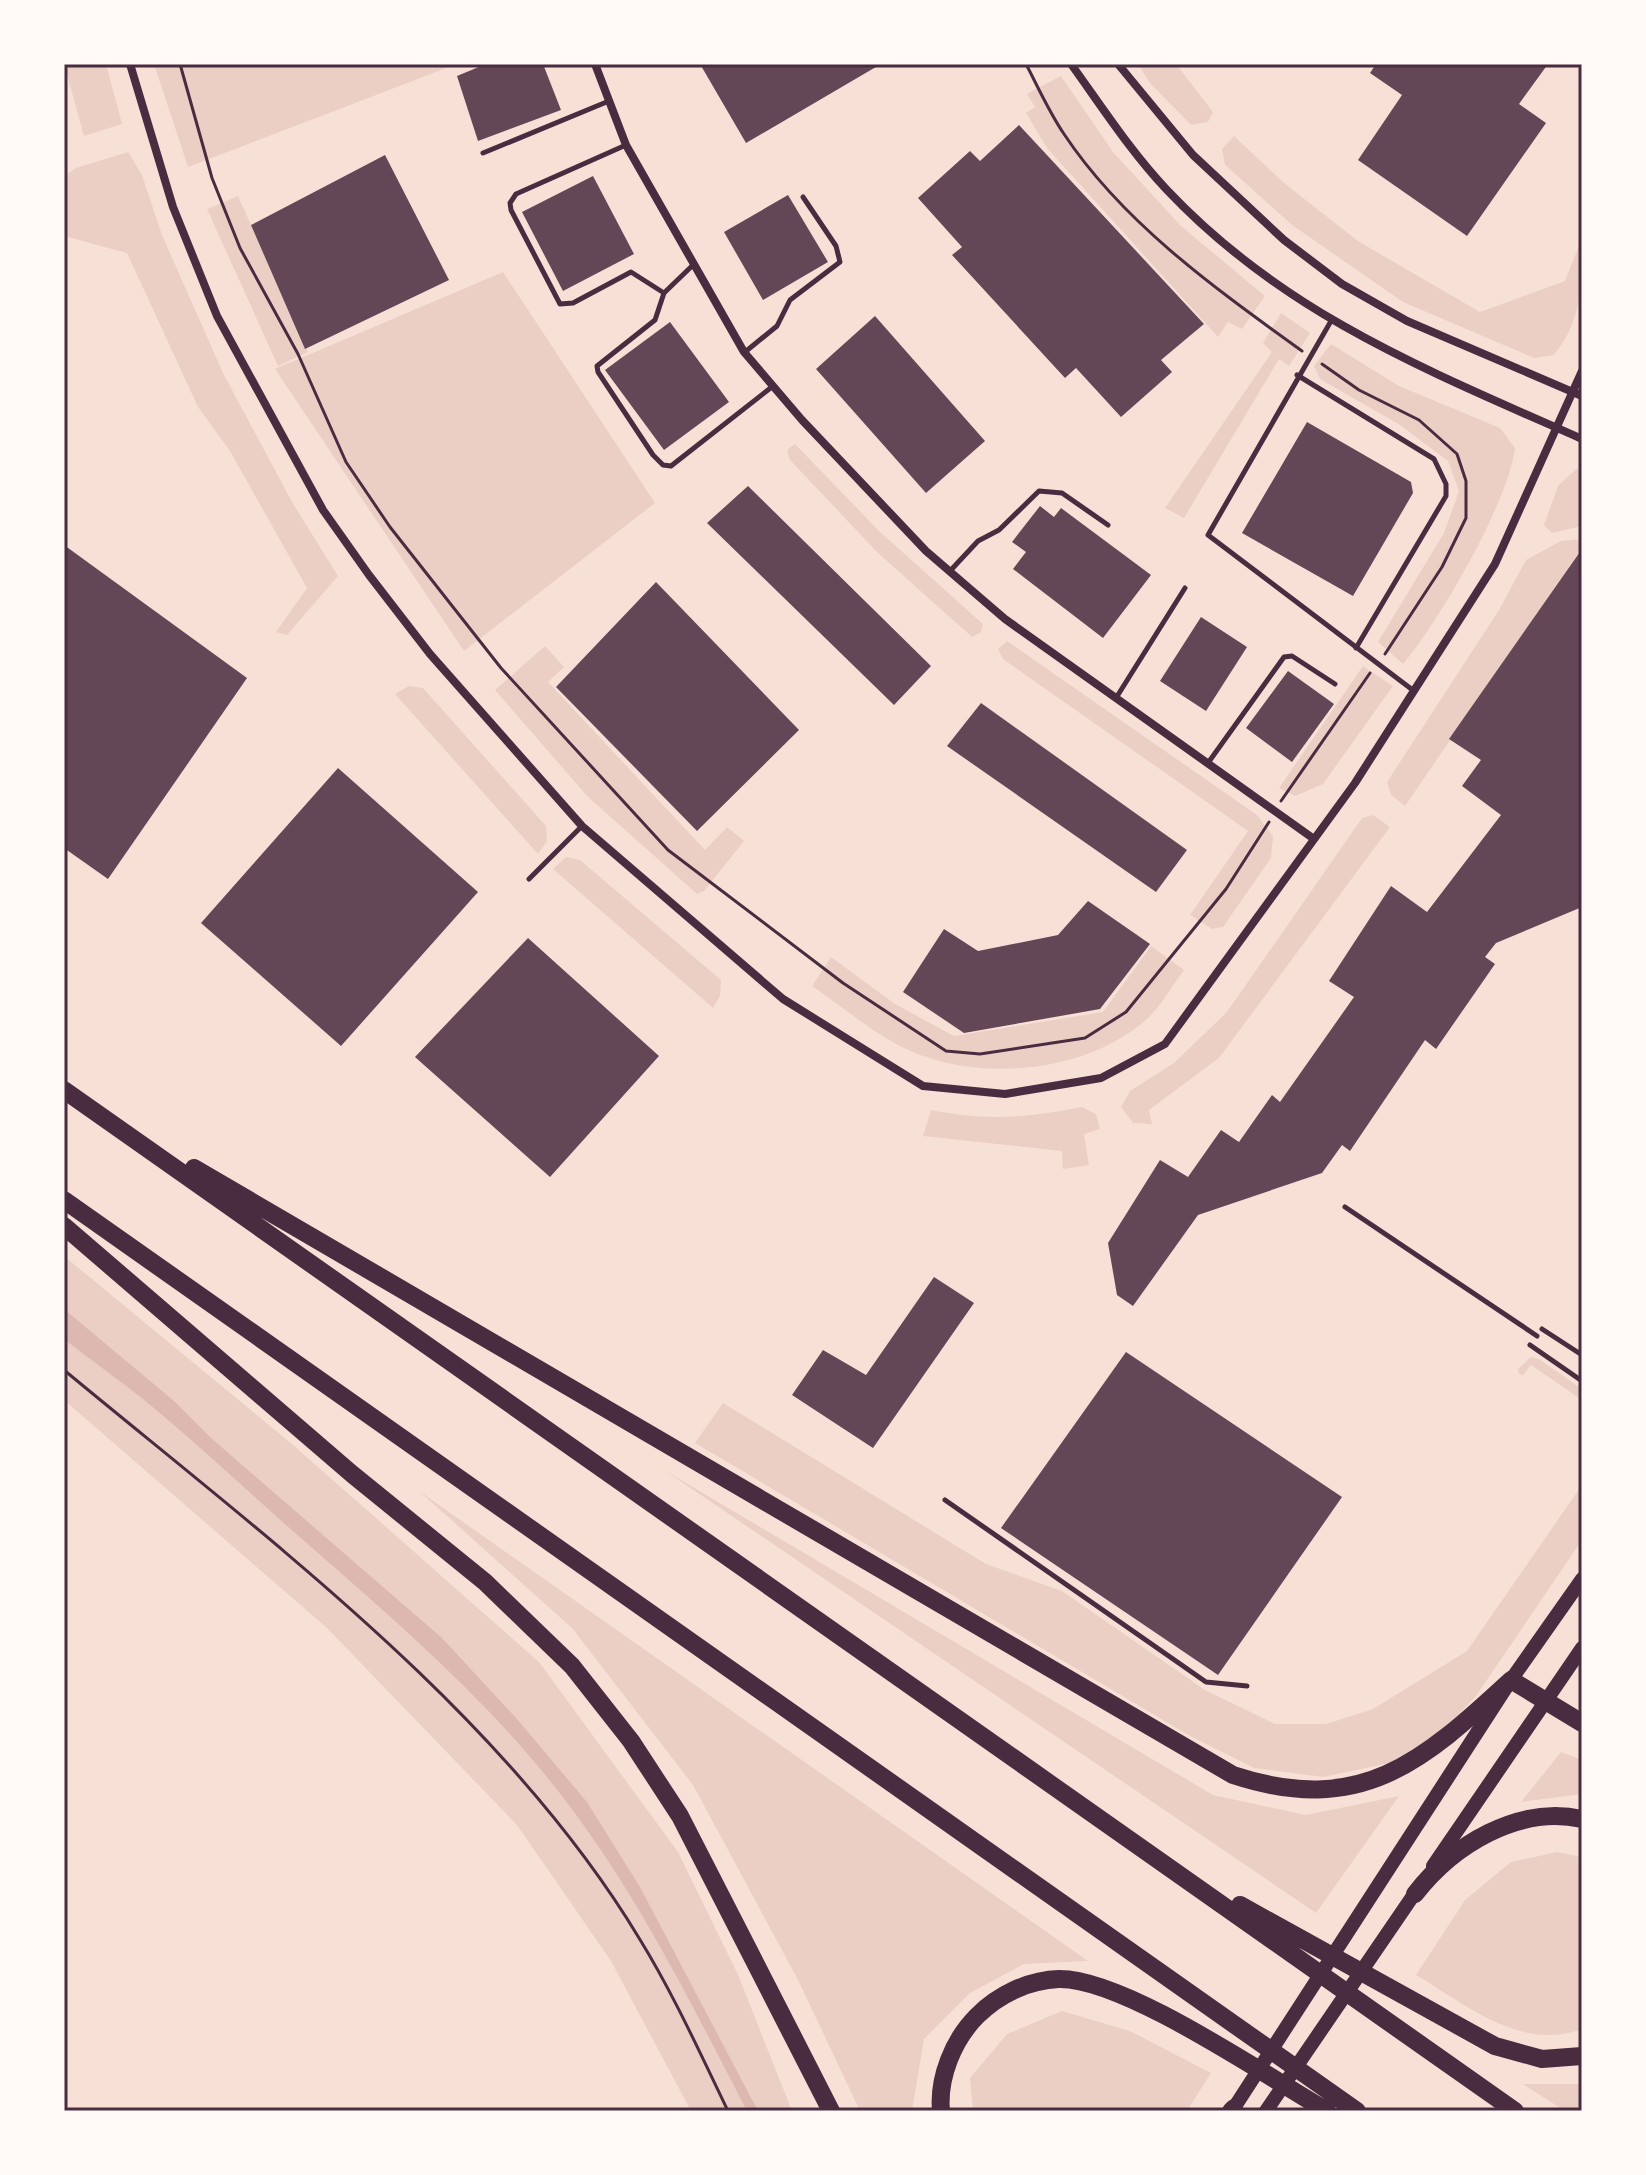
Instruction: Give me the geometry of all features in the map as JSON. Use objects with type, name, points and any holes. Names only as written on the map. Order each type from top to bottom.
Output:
[{"type":"highway","points":[[64,1090],[1515,2111]]},
{"type":"highway","points":[[88,1107],[1233,1775],[1290,1789],[1351,1786],[1386,1774],[1442,1744],[1511,1680],[1582,1723]]},
{"type":"highway","points":[[64,1200],[1357,2111]]},
{"type":"highway","points":[[64,1226],[352,1474],[485,1582],[572,1666],[631,1741],[680,1816],[720,1887],[831,2111]]},
{"type":"highway","points":[[1415,1894],[1428,1877],[1463,1850],[1512,1821],[1538,1816],[1582,1819]]},
{"type":"highway","points":[[1153,1856],[1495,2046],[1542,2059],[1582,2056]]},
{"type":"highway","points":[[941,2111],[942,2085],[949,2060],[974,2019],[1012,1991],[1059,1979],[1083,1982],[1129,1999],[1327,2111]]},
{"type":"main road","points":[[1233,2110],[1511,1680],[1582,1579]]},
{"type":"main road","points":[[1266,2111],[1582,1648]]},
{"type":"street","points":[[130,64],[173,207],[217,316],[323,510],[430,654],[582,826],[783,999],[923,1086],[1005,1094],[1101,1078],[1165,1044],[1314,839],[1495,564],[1558,428],[1578,394],[1582,371]]},
{"type":"street","points":[[595,64],[626,145],[744,352],[926,551],[1005,619],[1314,839]]},
{"type":"street","points":[[1071,64],[1127,142],[1166,189],[1243,261],[1331,321],[1415,366],[1582,439]]},
{"type":"street","points":[[1118,64],[1193,155],[1284,240],[1342,284],[1407,321],[1522,373],[1578,394]]},
{"type":"lane","points":[[483,153],[609,101]]},
{"type":"lane","points":[[626,145],[516,194],[510,203],[511,210],[560,304],[573,303],[631,272],[664,293]]},
{"type":"lane","points":[[744,352],[777,326],[790,300],[840,262],[836,246],[803,197]]},
{"type":"lane","points":[[693,265],[664,293],[655,320],[597,366],[663,465],[671,466],[773,386]]},
{"type":"lane","points":[[1331,321],[1297,375],[1208,535],[1414,691]]},
{"type":"lane","points":[[1297,375],[1434,459],[1446,484],[1446,496],[1356,648]]},
{"type":"lane","points":[[949,572],[978,541],[999,530],[1039,491],[1062,493],[1108,525]]},
{"type":"lane","points":[[1116,698],[1185,588]]},
{"type":"lane","points":[[1207,763],[1284,657],[1292,656],[1335,684]]},
{"type":"lane","points":[[529,879],[582,826]]},
{"type":"lane","points":[[1345,1207],[1537,1336]]},
{"type":"lane","points":[[1542,1329],[1582,1355]]},
{"type":"lane","points":[[1530,1345],[1582,1381]]},
{"type":"lane","points":[[945,1500],[1206,1682],[1247,1686]]},
{"type":"path","points":[[180,64],[212,178],[240,248],[298,354],[346,462],[445,600],[501,668],[614,787],[668,850],[915,1033],[946,1051],[980,1054],[1085,1038],[1126,1012],[1226,889],[1297,773],[1377,664],[1442,567],[1466,518],[1466,481],[1457,454],[1419,420],[1359,390],[1309,356],[1150,232],[1107,190],[1063,133],[1026,64]]},
{"type":"path","points":[[64,1370],[343,1603],[449,1701],[537,1800],[640,1938],[728,2111]]},
{"type":"shaded area","points":[[64,64],[106,64],[122,124],[84,136]]},
{"type":"shaded area","points":[[154,64],[457,64],[188,167]]},
{"type":"shaded area","points":[[1138,64],[1176,64],[1213,112],[1208,122],[1191,125],[1149,82]]},
{"type":"shaded area","points":[[1061,76],[1113,152],[1181,226],[1265,296],[1242,329],[1228,322],[1218,337],[1047,148],[1026,113],[1035,107],[1027,94]]},
{"type":"shaded area","points":[[1234,136],[1284,183],[1358,241],[1480,312],[1565,281],[1582,238],[1579,300],[1564,341],[1554,355],[1534,358],[1403,302],[1292,225],[1225,165],[1222,149]]},
{"type":"shaded area","points":[[128,152],[142,175],[162,235],[223,373],[292,502],[338,576],[287,635],[276,632],[307,588],[230,451],[198,407],[127,253],[64,236],[64,176],[76,168]]},
{"type":"shaded area","points":[[238,196],[308,352],[278,366],[207,209]]},
{"type":"shaded area","points":[[503,272],[655,503],[464,651],[275,369]]},
{"type":"shaded area","points":[[1281,313],[1310,333],[1289,366],[1279,359],[1184,518],[1165,508],[1272,352],[1263,343]]},
{"type":"shaded area","points":[[1331,344],[1399,386],[1500,428],[1515,448],[1500,498],[1470,560],[1435,620],[1403,664],[1378,642],[1444,533],[1459,491],[1448,461],[1400,425],[1320,379],[1314,366]]},
{"type":"shaded area","points":[[795,444],[880,532],[983,624],[981,632],[972,637],[877,552],[790,460],[787,450]]},
{"type":"shaded area","points":[[1576,469],[1582,469],[1582,526],[1552,533],[1544,525],[1558,486]]},
{"type":"shaded area","points":[[1582,539],[1582,548],[1405,806],[1391,795],[1387,782],[1499,610],[1526,560],[1561,541]]},
{"type":"shaded area","points":[[1007,641],[1257,815],[1273,836],[1271,858],[1223,927],[1212,929],[1190,915],[1248,831],[1003,659],[998,649]]},
{"type":"shaded area","points":[[545,646],[564,667],[548,682],[705,850],[727,827],[744,841],[704,891],[697,894],[588,797],[495,690]]},
{"type":"shaded area","points":[[1363,666],[1393,686],[1323,784],[1295,796],[1279,788]]},
{"type":"shaded area","points":[[409,686],[423,688],[546,826],[547,841],[538,854],[395,694]]},
{"type":"shaded area","points":[[1373,815],[1390,827],[1219,1058],[1149,1110],[1152,1124],[1133,1123],[1121,1107],[1130,1091],[1174,1063],[1227,1012],[1362,818]]},
{"type":"shaded area","points":[[566,857],[580,860],[721,980],[720,996],[713,1008],[553,869]]},
{"type":"shaded area","points":[[1151,946],[1184,970],[1147,1019],[1121,1038],[1092,1052],[1026,1068],[992,1069],[927,1057],[887,1039],[812,986],[831,957],[895,1004],[954,1036],[1103,1012]]},
{"type":"shaded area","points":[[1082,1107],[1096,1114],[1100,1129],[1084,1134],[1089,1165],[1063,1169],[1062,1151],[923,1136],[931,1110],[1006,1117]]},
{"type":"shaded area","points":[[64,1256],[292,1444],[539,1662],[678,1852],[739,1977],[792,2111],[691,2111],[611,1961],[517,1825],[327,1628],[64,1400]]},
{"type":"shaded area","points":[[64,1309],[174,1401],[211,1438],[442,1638],[517,1719],[587,1802],[640,1887],[758,2111],[747,2111],[666,1958],[599,1847],[515,1739],[450,1672],[175,1426],[64,1339]]},
{"type":"shaded area","points":[[1531,1357],[1539,1359],[1582,1389],[1582,1400],[1531,1365],[1523,1375],[1519,1374],[1518,1369]]},
{"type":"shaded area","points":[[723,1403],[986,1564],[1062,1591],[1205,1690],[1275,1724],[1326,1724],[1373,1709],[1467,1651],[1582,1485],[1582,1540],[1476,1696],[1439,1736],[1390,1763],[1323,1777],[1254,1768],[1190,1736],[695,1443]]},
{"type":"shaded area","points":[[664,1470],[1213,1795],[1306,1815],[1399,1796],[1316,1913]]},
{"type":"shaded area","points":[[419,1491],[1088,1961],[1024,1964],[970,1993],[924,2039],[912,2111],[860,2111],[798,1980],[693,1785],[572,1628]]},
{"type":"shaded area","points":[[1561,1752],[1582,1760],[1582,1794],[1521,1802]]},
{"type":"shaded area","points":[[1557,1852],[1582,1857],[1582,2029],[1559,2034],[1516,2030],[1474,2011],[1416,1975],[1465,1900],[1511,1862]]},
{"type":"shaded area","points":[[1062,2011],[1130,2031],[1211,2073],[1187,2111],[973,2111],[970,2078],[1007,2034]]},
{"type":"shaded area","points":[[1523,2084],[1582,2084],[1582,2111],[1565,2111]]},
{"type":"building","points":[[486,64],[543,64],[561,110],[478,141],[457,76]]},
{"type":"building","points":[[700,64],[881,64],[746,143]]},
{"type":"building","points":[[1376,64],[1548,64],[1519,104],[1546,123],[1467,236],[1358,160],[1402,95],[1370,73]]},
{"type":"building","points":[[1019,125],[1204,324],[1161,360],[1172,372],[1121,417],[1076,368],[1065,378],[952,255],[962,247],[918,198],[970,151],[980,161]]},
{"type":"building","points":[[385,155],[449,280],[305,349],[251,225]]},
{"type":"building","points":[[593,176],[634,254],[563,291],[522,212]]},
{"type":"building","points":[[788,195],[828,262],[763,300],[724,232]]},
{"type":"building","points":[[875,316],[985,441],[926,493],[816,369]]},
{"type":"building","points":[[670,322],[729,402],[664,450],[605,370]]},
{"type":"building","points":[[1307,422],[1411,482],[1413,493],[1353,596],[1242,533]]},
{"type":"building","points":[[748,486],[931,666],[894,705],[707,523]]},
{"type":"building","points":[[1040,506],[1054,517],[1061,508],[1151,575],[1103,638],[1013,569],[1026,552],[1012,542]]},
{"type":"building","points":[[64,545],[247,678],[108,879],[64,848]]},
{"type":"building","points":[[1582,549],[1582,907],[1496,943],[1485,957],[1495,964],[1436,1049],[1425,1040],[1350,1151],[1342,1145],[1322,1173],[1198,1215],[1133,1306],[1117,1295],[1108,1243],[1160,1160],[1188,1177],[1221,1130],[1239,1142],[1272,1095],[1280,1102],[1354,997],[1329,981],[1391,886],[1427,912],[1501,815],[1462,786],[1481,760],[1449,739]]},
{"type":"building","points":[[656,582],[799,730],[697,831],[556,687]]},
{"type":"building","points":[[1201,617],[1247,647],[1206,711],[1160,681]]},
{"type":"building","points":[[1288,671],[1334,704],[1292,762],[1246,728]]},
{"type":"building","points":[[981,703],[1187,850],[1156,892],[947,746]]},
{"type":"building","points":[[338,768],[478,892],[341,1046],[201,923]]},
{"type":"building","points":[[1088,901],[1150,944],[1100,1009],[964,1033],[903,992],[944,929],[978,951],[1058,935]]},
{"type":"building","points":[[528,938],[659,1056],[550,1177],[415,1057]]},
{"type":"building","points":[[934,1277],[974,1303],[873,1448],[792,1395],[823,1350],[866,1375]]},
{"type":"building","points":[[1126,1352],[1342,1497],[1218,1675],[1001,1528]]}]
